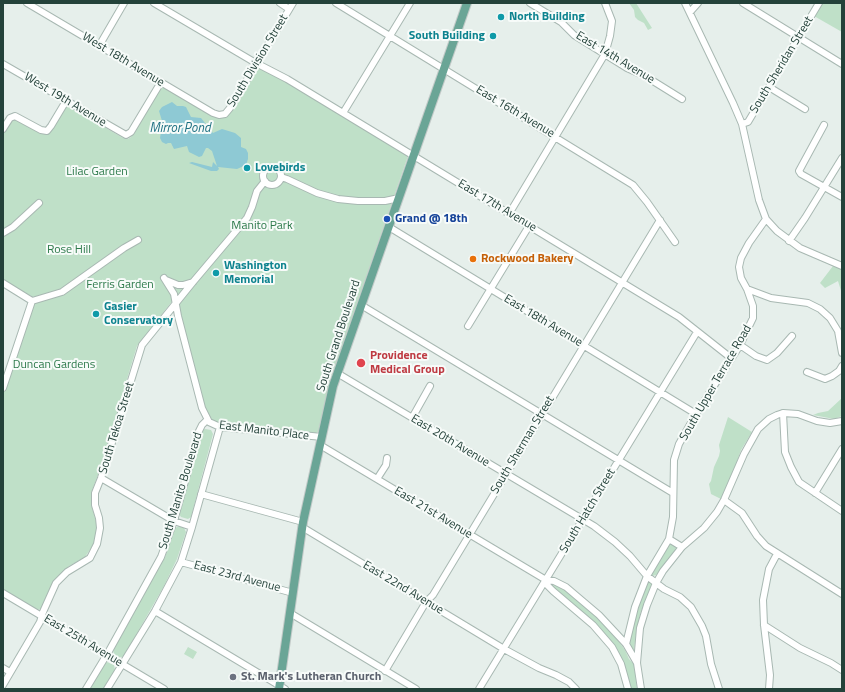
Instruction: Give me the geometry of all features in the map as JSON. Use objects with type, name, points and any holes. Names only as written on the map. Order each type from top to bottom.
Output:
[{"type":"main road","name":"South Grand Boulevard","points":[[281,688],[303,525],[337,373],[414,156],[466,3]]},
{"type":"street","name":"West 18th Avenue","points":[[27,3],[213,114],[220,115]]},
{"type":"street","points":[[99,46],[124,3]]},
{"type":"street","name":"East 17th Avenue","points":[[154,3],[256,64],[283,77],[343,112],[679,317],[731,358]]},
{"type":"street","points":[[280,3],[291,6]]},
{"type":"street","name":"East 16th Avenue","points":[[336,3],[633,185],[675,242]]},
{"type":"street","points":[[343,112],[410,3]]},
{"type":"street","name":"East 14th Avenue","points":[[530,3],[561,22],[574,35],[682,99]]},
{"type":"street","points":[[510,214],[605,54],[612,21],[605,3]]},
{"type":"street","points":[[685,3],[742,124],[759,200],[766,219],[777,231],[800,248],[842,266]]},
{"type":"street","points":[[690,12],[698,3]]},
{"type":"street","points":[[743,3],[842,64]]},
{"type":"street","name":"South Sheridan Street","points":[[742,124],[748,122],[819,3]]},
{"type":"street","name":"South Division Street","points":[[220,115],[228,111],[291,6]]},
{"type":"street","name":"West 19th Avenue","points":[[3,64],[122,134],[127,135],[132,131],[161,82]]},
{"type":"street","points":[[769,87],[805,108]]},
{"type":"street","points":[[3,128],[9,119],[14,116],[41,130],[46,131],[52,126],[66,101]]},
{"type":"street","points":[[824,125],[799,171],[801,174],[842,197]]},
{"type":"street","points":[[789,240],[842,158]]},
{"type":"street","points":[[270,168],[277,169],[280,172],[281,177],[278,182],[269,184],[265,181],[264,174],[266,170],[270,168]]},
{"type":"street","points":[[281,177],[311,191],[333,198],[358,202],[380,202],[399,198]]},
{"type":"street","name":"South Tekoa Street","points":[[3,685],[40,622],[56,583],[67,572],[90,558],[97,544],[100,528],[95,505],[95,493],[142,345],[192,282],[247,218],[257,191],[265,181]]},
{"type":"street","points":[[380,202],[389,206],[393,215]]},
{"type":"street","points":[[3,234],[39,203]]},
{"type":"street","name":"South Upper Terrace Road","points":[[626,644],[635,607],[647,576],[669,539],[673,517],[674,460],[679,444],[696,414],[740,345],[753,318],[754,306],[747,288],[741,278],[739,267],[741,258],[749,243],[766,219]]},
{"type":"street","name":"South Sherman Street","points":[[385,670],[426,602],[433,594],[660,220]]},
{"type":"street","points":[[468,326],[529,226]]},
{"type":"street","name":"East 18th Avenue","points":[[389,227],[696,414]]},
{"type":"street","points":[[3,283],[32,301],[53,296],[62,292],[124,248],[138,240]]},
{"type":"street","points":[[192,282],[178,285],[164,278],[173,292],[202,408],[207,420]]},
{"type":"street","points":[[747,288],[771,298],[808,303],[820,309],[830,318],[838,331],[842,353]]},
{"type":"street","points":[[3,388],[32,301]]},
{"type":"street","points":[[361,305],[673,493]]},
{"type":"street","name":"South Hatch Street","points":[[479,689],[697,332]]},
{"type":"street","points":[[740,345],[756,356],[767,360],[777,353],[792,336]]},
{"type":"street","points":[[807,372],[825,379],[839,371],[842,366]]},
{"type":"street","name":"East 20th Avenue","points":[[337,373],[594,526],[615,542],[630,556],[647,576],[684,600],[697,616],[706,636],[711,664],[719,689]]},
{"type":"street","points":[[412,418],[430,386]]},
{"type":"street","points":[[641,689],[637,663],[640,628],[656,583],[682,546],[710,521],[724,500],[744,454],[758,429],[769,419],[783,413],[798,414],[817,421],[830,423],[842,421]]},
{"type":"street","points":[[783,413],[785,452],[799,482],[842,510]]},
{"type":"street","name":"East Manito Place","points":[[207,420],[213,425],[220,427],[321,441]]},
{"type":"street","name":"South Manito Boulevard","points":[[86,689],[107,655],[161,557],[174,521],[198,431],[207,420]]},
{"type":"street","name":"South Manito Boulevard","points":[[107,689],[155,611],[181,562],[220,427]]},
{"type":"street","name":"East 21st Avenue","points":[[321,441],[377,479],[546,580]]},
{"type":"street","points":[[815,493],[842,449]]},
{"type":"street","points":[[377,479],[386,465],[387,458]]},
{"type":"street","points":[[101,478],[174,521],[192,527]]},
{"type":"street","name":"East 22nd Avenue","points":[[201,494],[303,525],[504,649],[568,682],[576,689]]},
{"type":"street","points":[[724,500],[742,512],[761,541],[777,554],[842,594]]},
{"type":"street","points":[[669,539],[682,546]]},
{"type":"street","points":[[769,689],[770,675],[764,626],[763,600],[769,569],[777,554]]},
{"type":"street","name":"East 23rd Avenue","points":[[181,562],[293,593]]},
{"type":"street","points":[[628,689],[621,664],[612,647],[581,614],[548,586],[546,580],[554,581],[570,590],[599,615],[626,644],[637,663]]},
{"type":"street","name":"East 25th Avenue","points":[[3,592],[164,689]]},
{"type":"street","points":[[155,611],[281,688]]},
{"type":"street","points":[[290,613],[416,689]]},
{"type":"street","points":[[764,626],[800,648],[824,659],[842,670]]},
{"type":"street","points":[[3,668],[10,672]]},
{"type":"green space","points":[[629,3],[636,3],[652,28],[648,30],[644,23],[635,17],[634,10]]},
{"type":"green space","points":[[822,3],[842,3],[842,32],[814,16]]},
{"type":"green space","name":"Manito Park","points":[[257,67],[283,79],[408,156],[330,382],[319,431],[316,433],[270,430],[216,424],[211,421],[206,413],[173,300],[137,346],[99,472],[91,493],[91,504],[97,525],[96,537],[93,545],[85,557],[69,566],[55,579],[41,609],[37,610],[3,589],[3,395],[35,297],[3,280],[3,132],[10,122],[15,119],[40,133],[49,133],[65,108],[68,106],[123,138],[128,139],[131,137],[160,89],[163,87],[213,116],[220,117]]},
{"type":"green space","points":[[833,266],[842,269],[842,294],[838,281],[825,288],[820,283]]},
{"type":"green space","points":[[842,398],[842,416],[834,419],[813,415],[828,411]]},
{"type":"green space","points":[[728,417],[752,432],[741,450],[732,476],[721,499],[711,494],[709,484],[719,456],[719,445]]},
{"type":"green space","points":[[202,430],[211,430],[213,434],[191,517],[188,519],[181,517],[179,514]]},
{"type":"green space","points":[[179,526],[184,528],[186,532],[177,559],[164,586],[124,656],[119,658],[114,654],[113,650],[165,557],[175,528]]},
{"type":"green space","points":[[670,543],[675,545],[676,549],[656,575],[652,576],[651,573]]},
{"type":"green space","points":[[649,581],[652,584],[641,611],[634,649],[632,650],[629,640],[634,616]]},
{"type":"green space","points":[[551,583],[554,583],[568,592],[611,631],[625,650],[629,659],[634,664],[637,689],[631,689],[622,661],[614,647],[550,588]]},
{"type":"green space","points":[[188,647],[197,652],[193,659],[184,654]]},
{"type":"green space","points":[[107,662],[114,665],[115,670],[103,689],[89,689],[105,663]]},
{"type":"water","name":"Mirror Pond","points":[[172,102],[177,106],[186,107],[191,117],[201,118],[213,133],[222,129],[235,133],[241,138],[241,147],[246,149],[248,153],[246,165],[237,169],[218,167],[219,169],[217,171],[211,171],[189,163],[192,162],[212,167],[213,162],[217,166],[212,151],[208,148],[206,148],[202,156],[199,157],[189,152],[187,146],[174,149],[171,143],[166,144],[162,142],[160,138],[163,124],[159,111],[162,107]]},
{"type":"place","name":"North Building","points":[[501,17]]},
{"type":"place","name":"South Building","points":[[493,36]]},
{"type":"place","name":"Lovebirds","points":[[247,168]]},
{"type":"place","name":"Grand @ 18th","points":[[387,219]]},
{"type":"place","name":"Rockwood Bakery","points":[[473,259]]},
{"type":"place","name":"Washington Memorial","points":[[216,273]]},
{"type":"place","name":"Gasier Conservatory","points":[[96,314]]},
{"type":"place","name":"Providence Medical Group","points":[[361,363]]},
{"type":"place","name":"St. Mark's Lutheran Church","points":[[233,677]]},
{"type":"park label","name":"Lilac Garden","points":[[97,172]]},
{"type":"park label","name":"Rose Hill","points":[[69,250]]},
{"type":"park label","name":"Ferris Garden","points":[[120,285]]},
{"type":"park label","name":"Duncan Gardens","points":[[54,365]]}]
